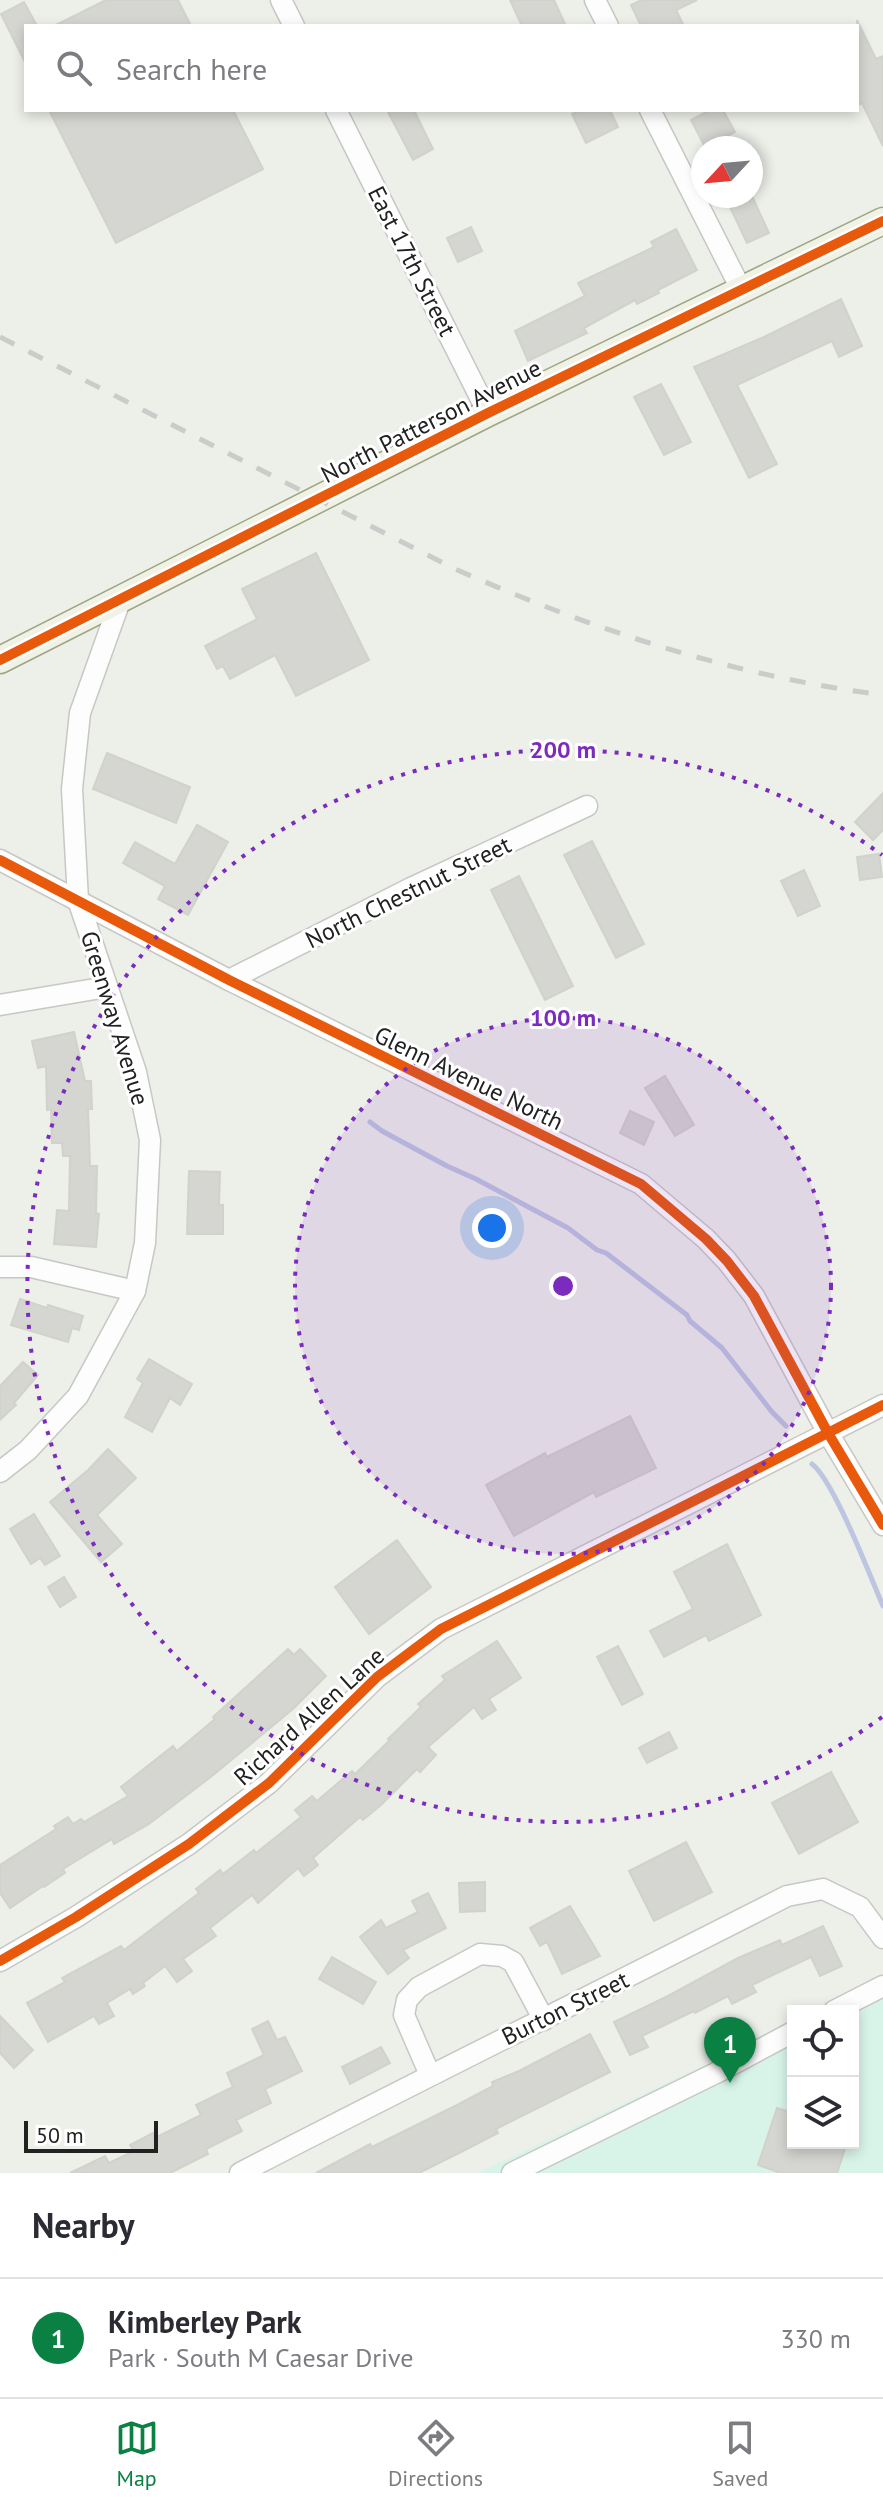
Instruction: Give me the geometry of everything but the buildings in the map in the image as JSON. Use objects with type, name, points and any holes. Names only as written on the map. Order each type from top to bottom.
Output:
[{"type":"main road","name":"North Patterson Avenue","points":[[0,660],[488,413],[883,221]]},
{"type":"street","points":[[281,0],[293,24]]},
{"type":"street","points":[[595,0],[607,24]]},
{"type":"street","name":"East 17th Street","points":[[337,112],[488,413]]},
{"type":"street","points":[[651,112],[742,291]]},
{"type":"street","name":"Greenway Avenue","points":[[0,1472],[28,1450],[78,1396],[135,1291],[145,1243],[150,1140],[136,1072],[78,900],[72,789],[80,713],[120,601]]},
{"type":"street","name":"North Chestnut Street","points":[[229,980],[411,888],[587,806]]},
{"type":"street","name":"Glenn Avenue North","points":[[0,860],[229,980],[641,1184],[706,1239],[745,1284],[883,1525]]},
{"type":"street","points":[[0,1005],[107,987]]},
{"type":"street","points":[[0,1267],[31,1267],[135,1291]]},
{"type":"street","name":"Richard Allen Lane","points":[[0,1961],[76,1917],[189,1844],[269,1783],[377,1677],[441,1629],[883,1405]]},
{"type":"street","name":"Burton Street","points":[[240,2173],[787,1896],[823,1889],[860,1907],[883,1938]]},
{"type":"street","points":[[430,2075],[404,2015],[407,2000],[419,1987],[480,1954],[502,1956],[513,1962],[544,2020]]},
{"type":"street","points":[[846,2005],[883,1986]]},
{"type":"street","points":[[512,2173],[787,2035]]},
{"type":"green space","points":[[883,1980],[883,2173],[478,2173],[787,2026],[787,2149],[859,2149],[859,2005],[831,2005]]},
{"type":"waterway","points":[[370,1122],[447,1166],[568,1228],[597,1250],[606,1253],[687,1315],[722,1348],[786,1426]]},
{"type":"waterway","points":[[812,1464],[841,1508],[883,1606]]},
{"type":"railway","points":[[0,337],[453,568],[505,590],[610,630],[717,663],[827,687],[883,695]]},
{"type":"cycle path","points":[[0,660],[488,413],[883,221]]},
{"type":"cycle path","points":[[0,860],[229,980],[641,1184],[706,1239],[754,1296],[828,1433],[883,1525]]},
{"type":"cycle path","points":[[0,1961],[76,1917],[189,1844],[269,1783],[377,1677],[441,1629],[883,1405]]},
{"type":"place","name":"Kimberley Park","points":[[730,2083]]}]
